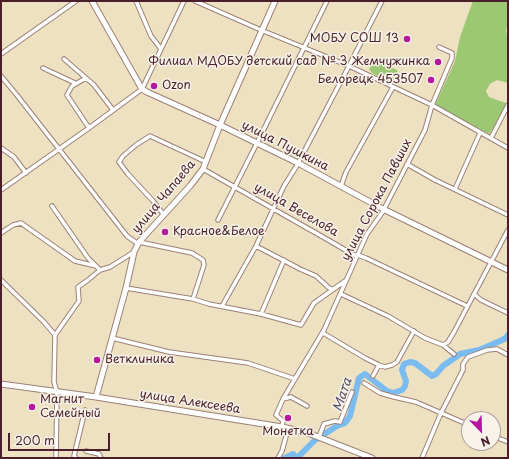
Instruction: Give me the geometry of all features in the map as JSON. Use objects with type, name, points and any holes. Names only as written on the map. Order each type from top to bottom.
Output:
[{"type":"street","points":[[1,54],[76,1]]},
{"type":"street","points":[[92,1],[142,89]]},
{"type":"street","points":[[136,1],[151,36],[161,49]]},
{"type":"street","points":[[1,190],[90,128],[142,89],[184,1]]},
{"type":"street","points":[[195,1],[261,30],[350,66],[432,105],[508,148]]},
{"type":"street","name":"улица Чапаева","points":[[96,396],[126,288],[134,252],[138,243],[190,186],[203,169],[220,125],[275,1]]},
{"type":"street","points":[[218,220],[258,144],[327,1]]},
{"type":"street","points":[[222,306],[256,246],[284,186],[350,66],[382,1]]},
{"type":"street","name":"улица Сорока Павших","points":[[282,427],[283,421],[276,415],[283,398],[323,333],[367,234],[383,209],[425,130],[432,105],[452,58],[452,53],[439,46]]},
{"type":"street","points":[[64,59],[94,85],[113,110]]},
{"type":"street","points":[[43,68],[75,83]]},
{"type":"street","points":[[1,76],[127,236],[138,243],[192,253],[203,260],[204,264],[193,299]]},
{"type":"street","points":[[86,78],[75,83],[69,89],[67,95],[90,128]]},
{"type":"street","points":[[341,186],[346,172],[393,87]]},
{"type":"street","name":"улица Пушкина","points":[[142,89],[153,96],[220,125],[298,163],[383,209],[508,270]]},
{"type":"street","points":[[491,138],[508,106]]},
{"type":"street","points":[[455,189],[480,133]]},
{"type":"street","points":[[164,215],[119,162],[123,156],[150,136],[206,162]]},
{"type":"street","points":[[1,148],[14,157],[26,173]]},
{"type":"street","points":[[407,164],[435,180],[508,215]]},
{"type":"street","name":"улица Веселова","points":[[203,169],[354,256],[358,255],[366,258],[468,306]]},
{"type":"street","points":[[52,206],[88,258],[100,270]]},
{"type":"street","points":[[1,233],[14,225],[21,223],[75,261],[96,266]]},
{"type":"street","points":[[443,345],[448,342],[508,230]]},
{"type":"street","points":[[256,246],[316,276],[331,289],[335,289]]},
{"type":"street","name":"улица Чапаева","points":[[55,335],[78,301],[78,287],[100,270],[134,252]]},
{"type":"street","points":[[261,314],[284,260]]},
{"type":"street","points":[[1,280],[44,322],[55,335],[54,382],[57,392],[56,458]]},
{"type":"street","points":[[126,288],[193,299],[209,304],[261,314],[301,325],[314,303],[347,280]]},
{"type":"street","points":[[340,294],[388,316],[425,338],[443,345],[454,354]]},
{"type":"street","points":[[474,294],[481,300],[508,313]]},
{"type":"street","points":[[323,333],[385,367],[397,362],[414,331]]},
{"type":"street","points":[[112,338],[169,352],[248,363],[295,380]]},
{"type":"street","points":[[422,458],[441,413],[463,370],[463,364],[468,358],[487,350],[498,349],[508,355]]},
{"type":"street","points":[[373,376],[379,365]]},
{"type":"street","points":[[364,383],[380,393],[416,402],[461,422]]},
{"type":"street","name":"улица Алексеева","points":[[1,384],[96,396],[282,427],[320,437],[372,458]]},
{"type":"street","points":[[320,437],[324,424],[335,421],[340,422],[352,392]]},
{"type":"street","points":[[283,398],[292,397],[307,406]]},
{"type":"street","points":[[76,458],[74,456],[85,410]]},
{"type":"street","points":[[278,458],[288,429]]},
{"type":"street","points":[[86,451],[99,454],[101,458]]},
{"type":"green space","points":[[473,1],[508,1],[508,25],[506,30],[508,42],[508,83],[497,80],[490,84],[486,91],[489,97],[506,103],[498,121],[489,134],[435,105],[455,61],[460,37]]},
{"type":"green space","points":[[375,60],[397,70],[398,73],[395,80],[391,82],[372,73],[369,69]]},
{"type":"waterway","name":"Мата","points":[[285,458],[293,454],[297,458],[315,440],[337,426],[345,423],[350,416],[359,378],[365,374],[387,391],[393,393],[402,390],[405,386],[406,381],[402,370],[404,364],[410,362],[415,363],[432,376],[460,354],[479,350],[506,338],[508,335]]},
{"type":"place","name":"МОБУ СОШ 13","points":[[407,39]]},
{"type":"place","name":"Филиал МДОБУ детский сад № 3 Жемчужинка","points":[[438,62]]},
{"type":"place","name":"Белорецк 453507","points":[[431,80]]},
{"type":"place","name":"Ozon","points":[[154,86]]},
{"type":"place","name":"Красное&Белое","points":[[165,232]]},
{"type":"place","name":"Ветклиника","points":[[97,360]]},
{"type":"place","name":"Магнит Семейный","points":[[32,407]]},
{"type":"place","name":"Монетка","points":[[288,418]]}]
